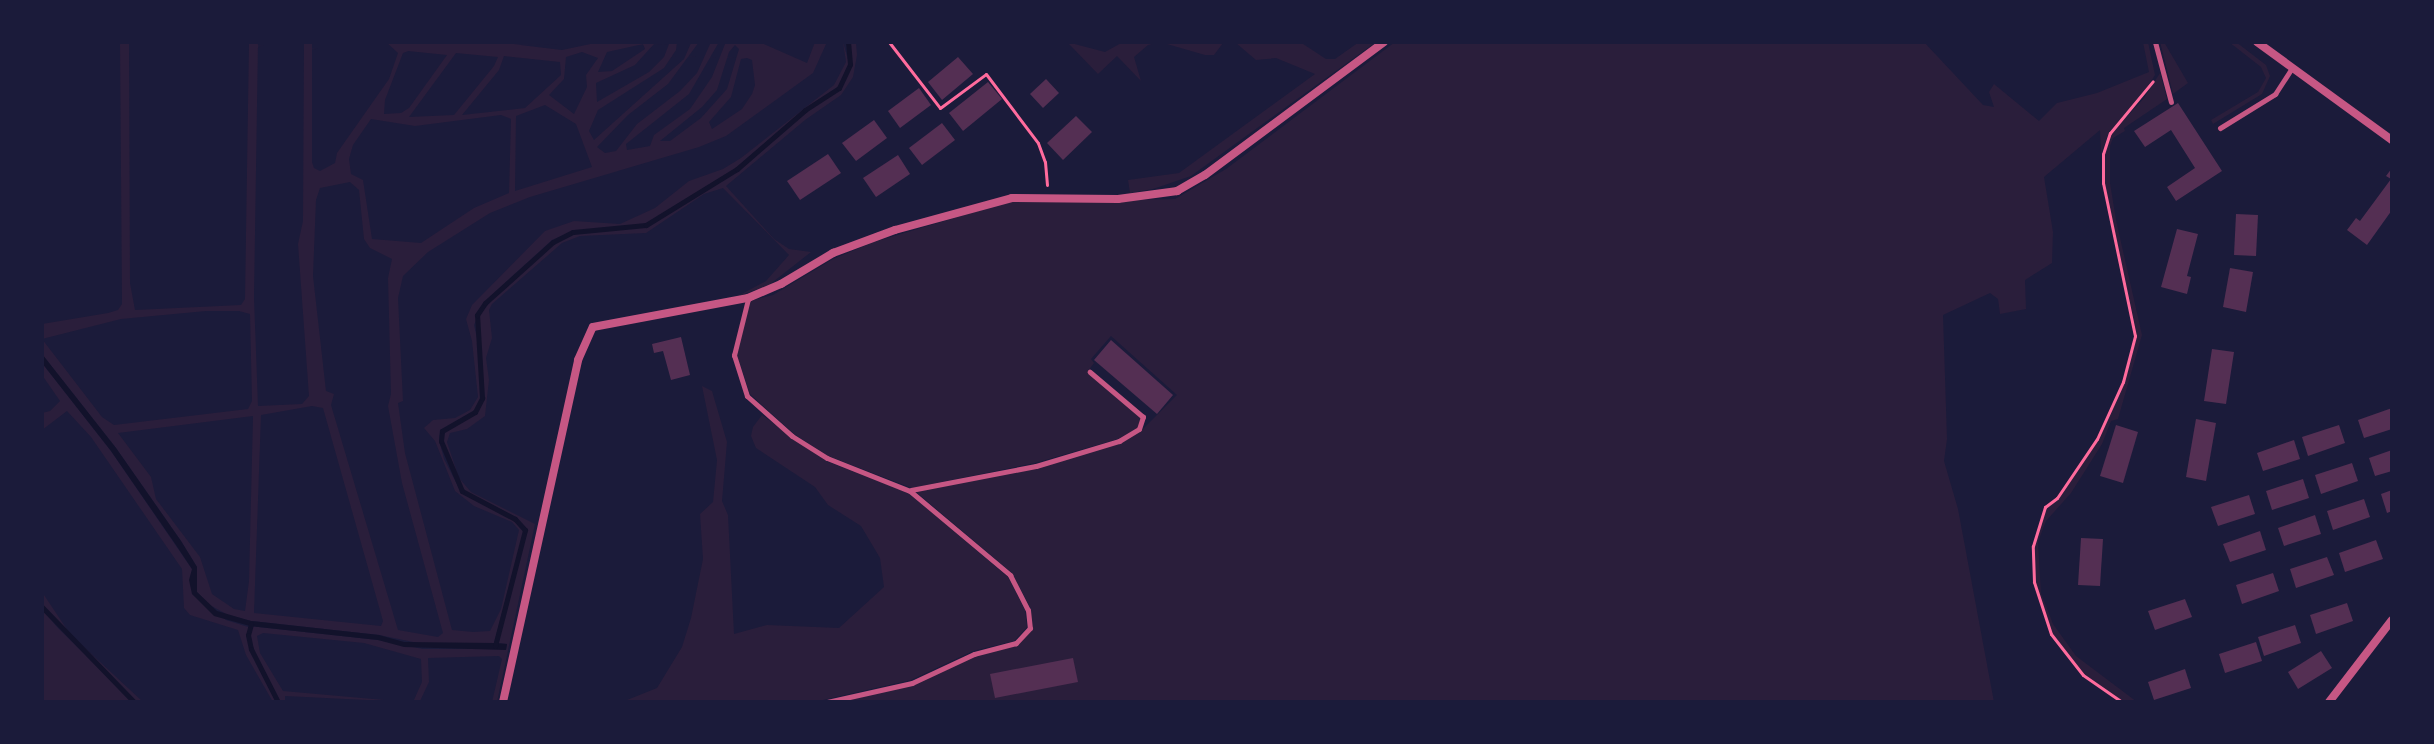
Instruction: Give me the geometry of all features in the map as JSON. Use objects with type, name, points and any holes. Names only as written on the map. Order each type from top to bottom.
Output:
[{"type":"street","points":[[503,702],[584,341],[593,327],[608,321],[710,308],[748,298],[781,284],[833,253],[895,230],[1012,198],[1118,199],[1177,191],[1205,175],[1384,42]]},
{"type":"street","points":[[2257,42],[2392,140]]},
{"type":"street","points":[[2329,702],[2392,620]]},
{"type":"lane","points":[[2155,42],[2171,102]]},
{"type":"lane","points":[[2220,128],[2275,94],[2292,68]]},
{"type":"lane","points":[[748,298],[734,355],[747,396],[792,436],[827,458],[910,491],[1010,575],[1028,610],[1030,628],[1016,643],[974,654],[912,683],[827,702]]},
{"type":"lane","points":[[910,491],[1036,466],[1119,441],[1139,429],[1143,417],[1090,372]]},
{"type":"path","points":[[889,42],[940,108],[986,74],[1038,143],[1045,162],[1048,196]]},
{"type":"path","points":[[2122,702],[2083,675],[2051,634],[2034,582],[2033,546],[2041,516],[2097,439],[2126,371],[2134,325],[2109,219],[2103,183],[2103,154],[2110,133],[2143,97],[2160,63]]},
{"type":"shaded area","points":[[120,42],[129,42],[130,283],[135,310],[241,305],[245,299],[249,42],[258,42],[254,297],[258,406],[302,404],[309,396],[298,244],[303,221],[304,42],[312,42],[312,162],[314,168],[320,171],[335,163],[337,153],[389,79],[398,53],[386,42],[495,42],[562,50],[600,42],[677,42],[676,50],[664,68],[598,110],[589,131],[594,140],[684,59],[691,43],[681,42],[699,42],[668,84],[628,115],[597,147],[605,153],[616,151],[637,124],[680,91],[697,73],[711,42],[719,42],[759,42],[807,63],[815,42],[827,42],[813,73],[726,136],[699,147],[530,197],[490,213],[428,252],[403,276],[398,298],[403,401],[398,403],[405,453],[452,630],[490,631],[501,609],[519,530],[512,522],[474,506],[455,491],[435,441],[424,428],[433,420],[455,418],[470,410],[478,397],[472,341],[466,319],[472,305],[545,231],[574,221],[620,224],[655,208],[689,181],[723,169],[741,158],[834,85],[846,62],[843,42],[849,63],[838,87],[804,109],[736,168],[645,224],[573,231],[552,240],[484,302],[474,325],[480,351],[481,398],[474,411],[440,430],[439,440],[444,459],[461,492],[514,520],[524,530],[494,643],[423,644],[379,635],[251,621],[228,615],[208,604],[197,592],[197,567],[181,541],[116,448],[42,354],[42,339],[42,324],[108,313],[118,310],[122,304]],"holes":[[[719,42],[725,44],[712,77],[690,109],[654,135],[650,146],[627,150],[626,144],[689,94]],[[643,44],[645,49],[612,71],[598,72],[607,52]],[[654,44],[669,44],[664,57],[649,72],[597,102],[596,83],[635,65]],[[735,45],[739,49],[727,89],[701,118],[670,141],[660,141],[702,107],[717,90],[729,52]],[[582,52],[598,58],[586,75],[587,87],[574,114],[549,95],[564,79],[566,57]],[[403,53],[447,55],[409,108],[401,113],[384,114],[385,100]],[[456,53],[498,57],[454,115],[409,117]],[[504,56],[560,62],[561,75],[525,108],[462,115],[499,70]],[[741,59],[752,60],[755,85],[742,109],[712,129],[709,122],[731,97]],[[545,105],[576,124],[592,167],[515,191],[516,116]],[[501,115],[511,119],[509,193],[474,208],[421,243],[372,239],[363,180],[351,174],[349,159],[353,145],[371,119],[415,126]],[[350,182],[359,190],[364,239],[370,248],[392,259],[388,278],[391,394],[388,406],[402,483],[443,633],[438,637],[398,630],[331,405],[334,394],[326,391],[313,276],[316,200],[320,188]],[[206,311],[250,314],[252,401],[248,409],[114,425],[102,417],[42,339],[121,319]],[[312,406],[323,408],[383,621],[381,626],[254,613],[261,415]],[[253,416],[249,581],[245,611],[234,609],[212,594],[200,557],[156,499],[151,477],[118,433]]]},
{"type":"shaded area","points":[[849,42],[856,42],[857,55],[853,77],[841,95],[805,120],[726,186],[774,239],[789,249],[811,252],[769,285],[736,297],[766,281],[789,255],[723,188],[704,194],[646,233],[580,236],[562,243],[492,304],[489,310],[492,338],[486,358],[489,380],[485,416],[467,429],[450,433],[447,442],[459,478],[471,492],[535,524],[497,702],[492,702],[502,659],[499,656],[428,658],[429,682],[420,701],[425,702],[413,702],[422,682],[421,659],[364,643],[263,633],[257,636],[260,653],[283,691],[407,702],[285,696],[285,702],[280,702],[252,648],[250,626],[378,640],[423,649],[506,649],[507,644],[497,643],[497,633],[507,610],[527,530],[516,517],[463,490],[442,440],[443,432],[476,413],[483,398],[478,315],[523,268],[554,243],[574,234],[646,226],[737,170],[806,111],[840,89],[852,64]]},
{"type":"shaded area","points":[[1067,42],[1105,52],[1123,42],[1160,42],[1148,45],[1134,57],[1141,81],[1117,56],[1098,74]]},
{"type":"shaded area","points":[[1160,42],[1300,42],[1326,59],[1335,59],[1359,42],[1376,42],[1191,176],[1130,193],[1128,180],[1179,173],[1315,74],[1276,58],[1256,60],[1236,43],[1223,43],[1214,55],[1205,55]]},
{"type":"shaded area","points":[[1395,42],[1924,42],[1983,105],[1994,107],[1989,92],[1994,84],[2039,121],[2057,103],[2097,93],[2149,72],[2143,42],[2148,42],[2155,75],[2138,101],[2109,132],[2101,154],[2100,130],[2044,177],[2053,232],[2052,263],[2025,280],[2026,309],[2000,314],[1998,299],[1990,293],[1943,315],[1947,439],[1944,461],[1958,509],[1994,702],[841,702],[912,685],[975,656],[1017,646],[1032,629],[1031,609],[1012,573],[915,491],[1036,468],[1118,443],[1142,430],[1177,395],[1111,336],[1091,359],[1094,363],[1088,371],[1142,417],[1138,428],[1118,439],[1035,463],[912,488],[828,456],[794,434],[750,394],[737,355],[750,301],[773,295],[833,259],[874,242],[1008,202],[1175,199],[1226,169]]},
{"type":"shaded area","points":[[2160,42],[2164,42],[2188,83],[2173,94]]},
{"type":"shaded area","points":[[2229,42],[2236,42],[2266,65],[2270,76],[2262,94],[2213,124],[2211,120],[2258,92],[2266,78],[2261,67]]},
{"type":"shaded area","points":[[2160,73],[2167,99],[2124,128],[2125,131],[2113,138],[2110,146],[2110,183],[2116,220],[2142,335],[2118,419],[2111,421],[2102,444],[2071,493],[2046,521],[2038,542],[2041,593],[2053,624],[2076,656],[2137,702],[2124,702],[2084,674],[2052,633],[2035,582],[2034,546],[2046,508],[2058,498],[2089,452],[2125,383],[2136,336],[2135,325],[2104,183],[2104,154],[2111,134],[2144,98]]},
{"type":"shaded area","points":[[42,354],[116,448],[181,541],[197,567],[197,592],[217,611],[251,621],[379,635],[404,642],[507,644],[506,650],[404,647],[378,640],[250,626],[214,616],[192,594],[189,580],[192,569],[111,451],[42,363]]},
{"type":"shaded area","points":[[42,363],[111,451],[192,569],[192,594],[226,620],[248,627],[250,649],[277,702],[273,702],[246,655],[238,630],[190,615],[184,608],[182,569],[91,437],[67,411],[42,430],[42,413],[50,411],[60,401],[42,375]]},
{"type":"shaded area","points":[[702,386],[712,391],[727,442],[722,501],[728,515],[734,634],[767,625],[839,628],[884,587],[880,558],[861,526],[828,505],[815,487],[756,448],[751,436],[753,427],[762,415],[826,461],[909,493],[1008,577],[1025,610],[1027,627],[1014,641],[973,651],[911,680],[814,702],[622,702],[657,688],[682,647],[691,618],[703,559],[700,514],[713,502],[717,460]]},
{"type":"shaded area","points":[[42,592],[70,634],[143,702],[136,702],[59,625],[42,604]]},
{"type":"shaded area","points":[[42,609],[57,627],[133,702],[42,702]]},
{"type":"building","points":[[958,57],[973,74],[942,100],[928,82]]},
{"type":"building","points":[[1046,79],[1059,93],[1043,108],[1030,94]]},
{"type":"building","points":[[988,82],[1002,99],[963,131],[949,113]]},
{"type":"building","points":[[919,88],[931,105],[900,128],[888,111]]},
{"type":"building","points":[[2178,103],[2222,171],[2176,201],[2167,187],[2195,168],[2171,130],[2145,147],[2134,131]]},
{"type":"building","points":[[1076,116],[1092,132],[1063,160],[1047,143]]},
{"type":"building","points":[[874,120],[887,138],[856,161],[842,143]]},
{"type":"building","points":[[942,123],[955,140],[922,165],[909,148]]},
{"type":"building","points":[[828,154],[841,173],[800,200],[787,181]]},
{"type":"building","points":[[898,155],[910,174],[876,197],[863,178]]},
{"type":"building","points":[[2392,168],[2392,210],[2367,245],[2347,230],[2356,218],[2360,221],[2391,179],[2386,176]]},
{"type":"building","points":[[2236,214],[2258,215],[2256,256],[2234,255]]},
{"type":"building","points":[[2177,229],[2198,234],[2187,276],[2191,277],[2187,294],[2161,287]]},
{"type":"building","points":[[2230,268],[2253,272],[2246,312],[2223,307]]},
{"type":"building","points":[[681,337],[690,375],[671,380],[663,351],[654,353],[652,344]]},
{"type":"building","points":[[1111,340],[1173,395],[1157,414],[1094,360]]},
{"type":"building","points":[[2212,349],[2234,352],[2226,404],[2204,401]]},
{"type":"building","points":[[2392,408],[2392,429],[2364,438],[2358,420]]},
{"type":"building","points":[[2196,419],[2216,423],[2206,481],[2186,477]]},
{"type":"building","points":[[2116,425],[2138,432],[2123,483],[2100,476]]},
{"type":"building","points":[[2339,425],[2345,443],[2308,456],[2302,437]]},
{"type":"building","points":[[2294,440],[2300,459],[2263,471],[2257,453]]},
{"type":"building","points":[[2392,450],[2392,471],[2375,476],[2369,458]]},
{"type":"building","points":[[2352,463],[2358,481],[2321,494],[2315,475]]},
{"type":"building","points":[[2303,479],[2309,498],[2272,510],[2266,491]]},
{"type":"building","points":[[2392,490],[2392,511],[2387,513],[2381,494]]},
{"type":"building","points":[[2249,495],[2255,514],[2218,526],[2211,507]]},
{"type":"building","points":[[2364,499],[2370,517],[2333,530],[2327,511]]},
{"type":"building","points":[[2315,515],[2321,534],[2284,546],[2278,528]]},
{"type":"building","points":[[2260,531],[2266,550],[2230,562],[2223,544]]},
{"type":"building","points":[[2081,538],[2103,539],[2100,586],[2078,585]]},
{"type":"building","points":[[2376,540],[2383,559],[2345,572],[2339,553]]},
{"type":"building","points":[[2327,557],[2334,575],[2296,588],[2290,569]]},
{"type":"building","points":[[2273,573],[2279,591],[2242,604],[2236,585]]},
{"type":"building","points":[[2185,599],[2192,617],[2155,630],[2148,611]]},
{"type":"building","points":[[2347,603],[2353,621],[2316,634],[2310,615]]},
{"type":"building","points":[[2295,625],[2301,643],[2264,656],[2258,637]]},
{"type":"building","points":[[2256,642],[2262,661],[2225,673],[2219,654]]},
{"type":"building","points":[[2321,651],[2332,668],[2298,689],[2288,672]]},
{"type":"building","points":[[1073,658],[1078,682],[995,698],[990,674]]},
{"type":"building","points":[[2185,669],[2191,688],[2154,700],[2148,682]]},
{"type":"waterway","points":[[495,646],[525,530],[515,519],[462,491],[441,441],[442,431],[475,412],[482,398],[477,315],[485,303],[553,242],[573,232],[646,225],[737,169],[805,110],[839,88],[850,64],[848,42]]},
{"type":"waterway","points":[[42,607],[134,702]]},
{"type":"waterway","points":[[251,624],[248,635],[251,649],[278,702]]}]
